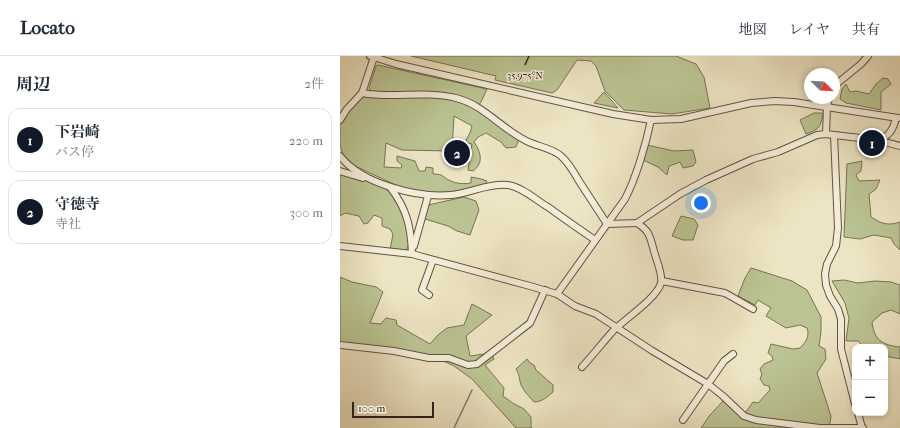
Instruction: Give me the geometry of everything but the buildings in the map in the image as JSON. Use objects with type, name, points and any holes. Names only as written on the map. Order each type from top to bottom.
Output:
[{"type":"street","points":[[840,81],[861,64],[868,56]]},
{"type":"street","points":[[340,120],[347,109],[362,92],[372,57],[613,114],[651,120],[681,119],[739,105],[764,101],[794,102],[898,118],[891,132],[883,138],[877,140]]},
{"type":"street","points":[[362,92],[387,96],[442,95],[468,102],[518,136],[547,148],[561,156],[570,166],[607,224]]},
{"type":"street","points":[[826,134],[828,104]]},
{"type":"street","points":[[557,294],[630,190],[651,120]]},
{"type":"street","points":[[637,223],[680,194],[730,169],[753,159],[794,146],[817,135],[826,134],[877,140],[900,146]]},
{"type":"street","points":[[834,135],[838,228],[836,246],[827,264],[825,274],[826,284],[830,296],[838,309],[841,319],[841,349],[852,392]]},
{"type":"street","points":[[340,156],[348,165],[374,181]]},
{"type":"street","points":[[340,171],[390,187],[428,196],[452,194],[509,185],[526,192],[595,240]]},
{"type":"street","points":[[390,187],[407,216],[411,237],[412,254]]},
{"type":"street","points":[[412,254],[428,196]]},
{"type":"street","points":[[582,367],[618,328],[655,292],[662,281],[646,228],[637,223],[607,224]]},
{"type":"street","points":[[340,246],[412,254],[557,294],[575,306],[596,314],[708,384],[744,416],[756,420],[820,428],[862,428],[859,416]]},
{"type":"street","points":[[430,295],[422,290],[432,260]]},
{"type":"street","points":[[662,281],[725,293],[735,297],[753,309]]},
{"type":"street","points":[[340,345],[394,351],[429,358],[449,358],[468,365],[477,364],[530,323],[545,290]]},
{"type":"street","points":[[683,420],[724,361],[733,354]]},
{"type":"green space","points":[[411,56],[676,56],[696,64],[704,77],[710,108],[672,114],[624,110],[605,91],[596,66],[591,61],[577,60],[557,90],[552,93],[495,80],[496,76]]},
{"type":"green space","points":[[378,65],[487,89],[478,106],[462,98],[374,93],[370,91],[369,88],[376,66]]},
{"type":"green space","points":[[883,78],[888,79],[891,84],[881,92],[881,110],[846,103],[840,99],[842,89],[846,84],[850,92],[856,91],[869,94],[876,84]]},
{"type":"green space","points":[[604,92],[618,108],[594,103]]},
{"type":"green space","points":[[363,95],[444,98],[467,104],[519,139],[516,147],[506,148],[501,142],[486,133],[478,137],[474,142],[480,153],[480,161],[473,171],[468,170],[472,144],[467,143],[466,140],[472,126],[454,116],[452,150],[402,150],[386,143],[384,167],[401,168],[402,165],[397,161],[397,156],[415,161],[419,171],[425,171],[426,167],[433,168],[433,174],[441,175],[456,183],[471,183],[471,177],[487,181],[485,185],[452,192],[421,193],[400,187],[353,165],[344,158],[340,145],[340,125],[345,115]]},
{"type":"green space","points":[[814,113],[822,113],[821,123],[814,131],[806,134],[800,120]]},
{"type":"green space","points":[[647,145],[674,151],[693,150],[696,162],[693,166],[683,168],[680,162],[669,166],[667,175],[658,167],[643,160]]},
{"type":"green space","points":[[862,161],[861,171],[856,175],[859,181],[880,180],[876,189],[869,194],[871,217],[885,224],[900,222],[900,250],[891,238],[874,235],[860,239],[844,237],[847,164]]},
{"type":"green space","points":[[340,172],[367,180],[385,188],[398,201],[402,209],[410,243],[406,251],[390,250],[393,234],[390,229],[382,226],[382,218],[374,215],[368,223],[364,224],[359,216],[345,213],[340,216]]},
{"type":"green space","points":[[464,197],[476,201],[479,210],[470,235],[425,219],[428,205]]},
{"type":"green space","points":[[681,216],[694,219],[698,225],[693,240],[683,240],[672,236]]},
{"type":"green space","points":[[751,268],[792,281],[807,290],[821,317],[819,346],[825,349],[826,359],[817,373],[831,416],[828,426],[772,421],[760,419],[745,413],[753,402],[758,403],[770,390],[769,386],[764,385],[760,379],[762,374],[760,369],[764,364],[773,360],[772,356],[768,353],[771,344],[793,349],[800,348],[808,336],[807,328],[800,325],[786,328],[766,316],[771,308],[758,300],[755,305],[738,296],[745,278]]},
{"type":"green space","points":[[340,277],[352,282],[376,287],[383,292],[370,323],[381,324],[386,318],[396,320],[397,325],[430,344],[447,328],[464,325],[472,304],[492,315],[466,336],[470,356],[484,354],[481,359],[472,363],[340,343]]},
{"type":"green space","points":[[844,280],[858,283],[875,281],[891,282],[900,285],[900,314],[891,310],[882,313],[872,322],[877,337],[886,344],[861,344],[858,341],[846,341],[849,318],[845,303],[832,281]]},
{"type":"green space","points":[[888,345],[900,347],[900,359],[888,357]]},
{"type":"green space","points":[[492,355],[494,359],[485,365],[504,388],[503,396],[524,409],[531,417],[532,428],[516,428],[472,379],[454,366],[439,359],[448,360],[465,367]]},
{"type":"green space","points":[[527,359],[534,365],[536,370],[553,385],[553,392],[540,401],[534,402],[524,390],[516,369]]},
{"type":"green space","points":[[723,401],[748,421],[801,428],[701,428],[710,415]]},
{"type":"waterway","points":[[454,428],[472,390]]},
{"type":"place","name":"下岩崎","points":[[872,143]]},
{"type":"place","name":"守徳寺","points":[[457,153]]}]
